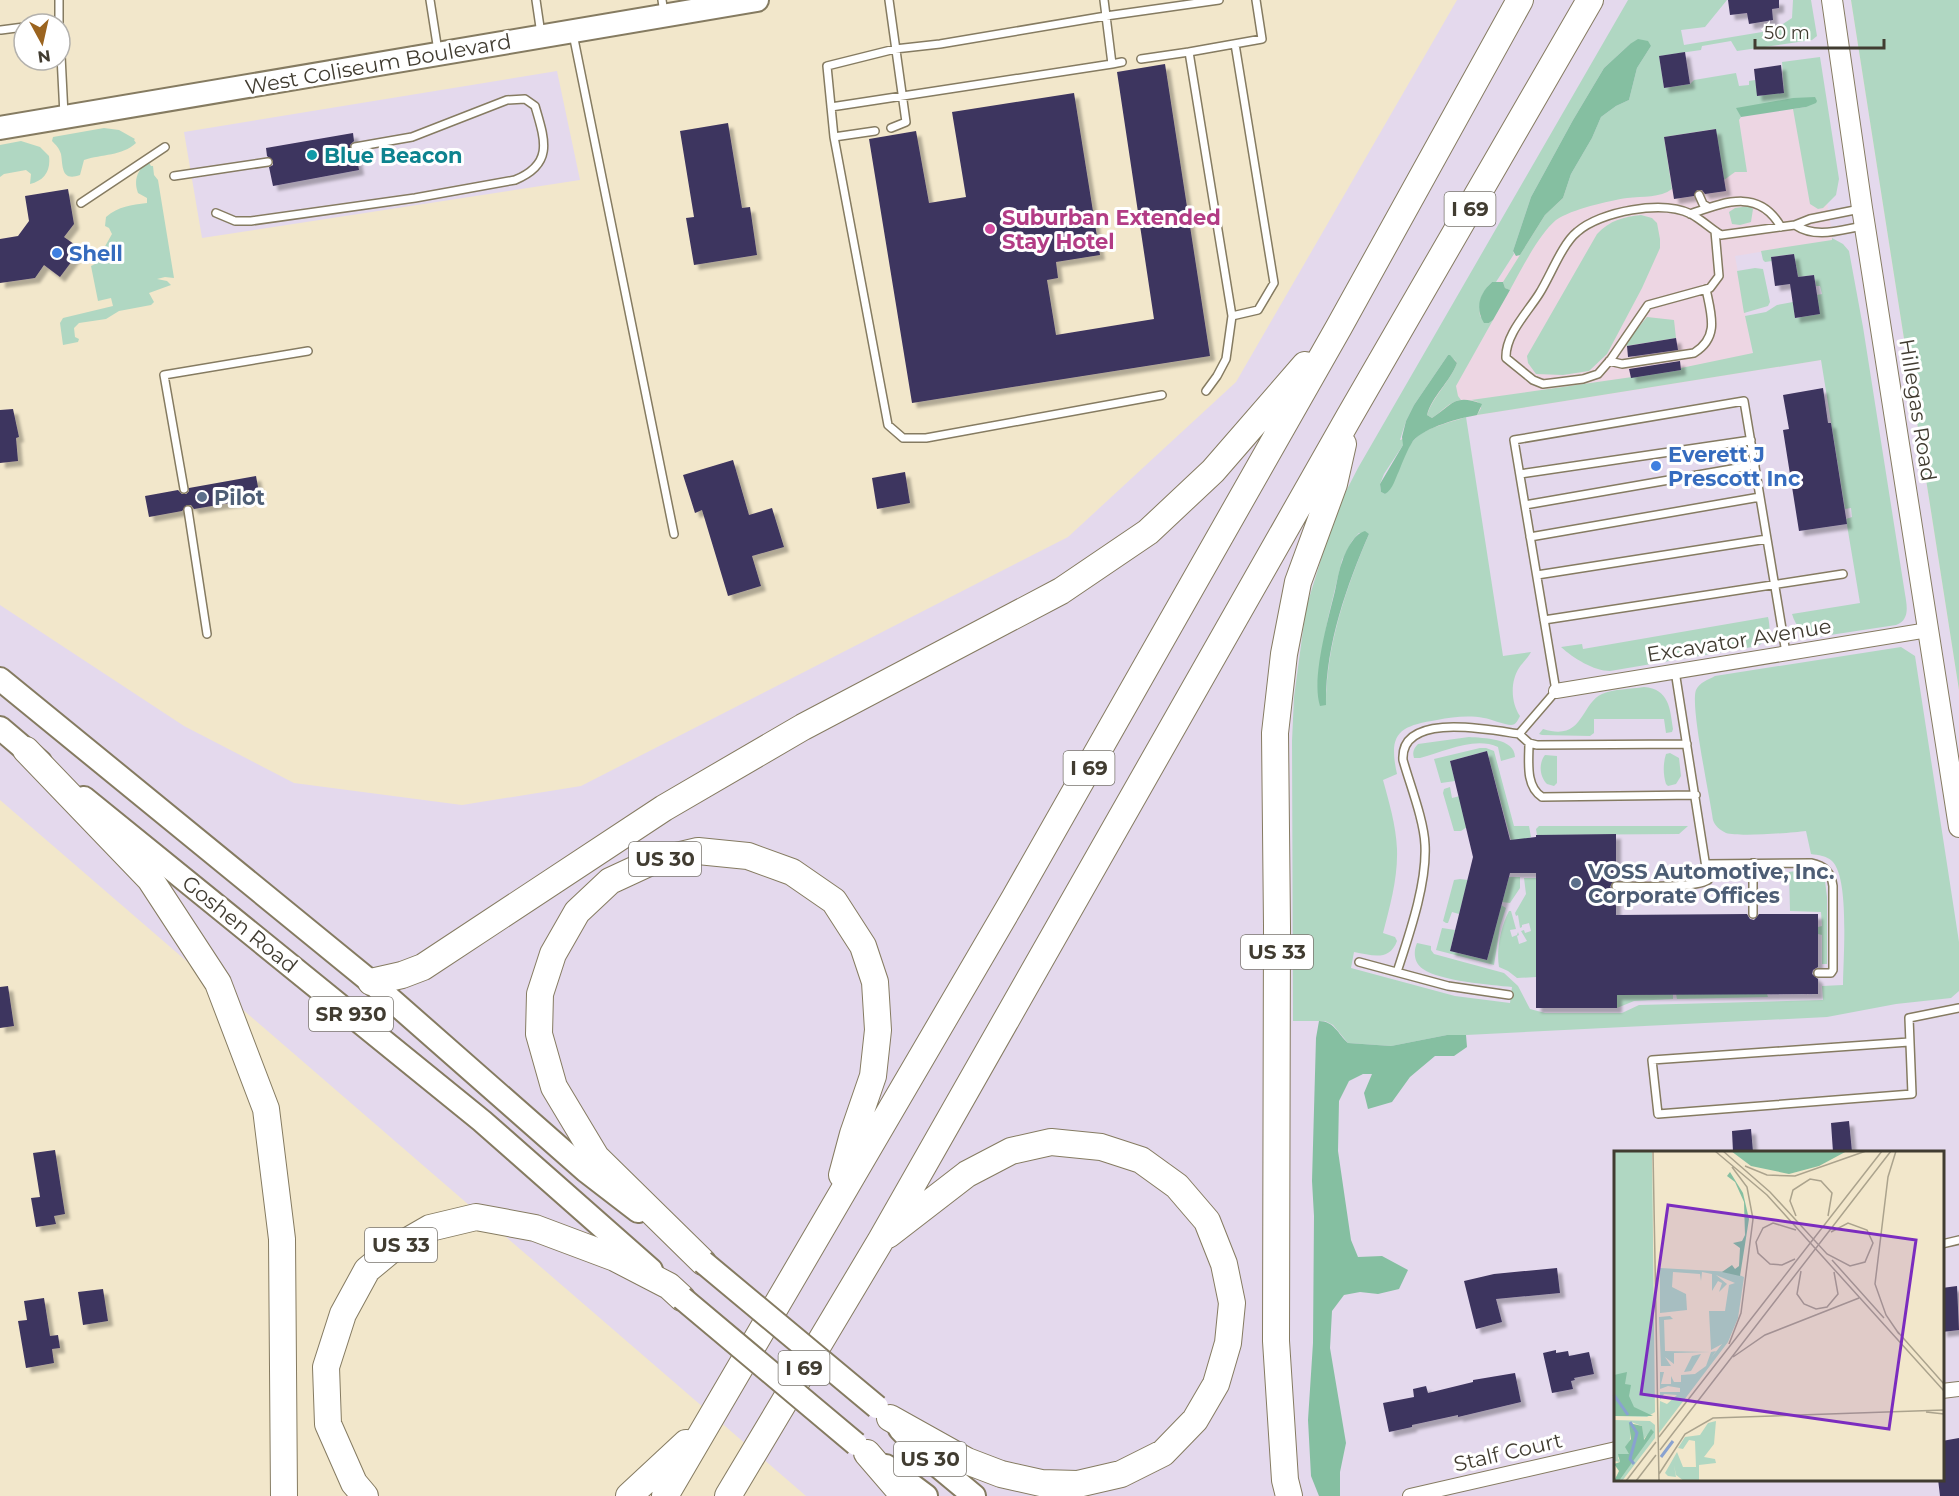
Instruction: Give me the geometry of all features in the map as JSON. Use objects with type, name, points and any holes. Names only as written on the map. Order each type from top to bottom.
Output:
[{"type":"highway","name":"I 69","points":[[665,1496],[1020,889],[1339,327],[1520,0]]},
{"type":"highway","name":"I 69","points":[[728,1496],[880,1240],[1349,417],[1590,0]]},
{"type":"highway","points":[[371,982],[402,975],[423,967],[664,808],[803,727],[1061,591],[1148,532],[1213,471],[1339,327]]},
{"type":"highway","name":"US 33","points":[[1289,1496],[1285,1480],[1276,1341],[1275,734],[1284,654],[1298,582],[1334,484],[1349,417]]},
{"type":"highway","points":[[26,750],[150,879],[218,982],[266,1109],[282,1239],[284,1496]]},
{"type":"highway","name":"US 30","points":[[696,1256],[596,1157],[554,1087],[539,1034],[540,994],[553,954],[577,912],[610,881],[651,862],[698,851],[748,856],[792,872],[834,902],[864,946],[875,982],[878,1030],[873,1076],[853,1134],[834,1207]]},
{"type":"highway","points":[[880,1240],[967,1174],[1011,1151],[1051,1142],[1101,1147],[1142,1160],[1177,1186],[1207,1221],[1224,1264],[1232,1304],[1228,1343],[1216,1384],[1195,1420],[1163,1453],[1120,1474],[1078,1484],[1041,1484],[1001,1474],[967,1461],[883,1413]]},
{"type":"highway","name":"US 33","points":[[365,1496],[354,1483],[328,1424],[326,1366],[343,1314],[367,1270],[390,1251],[430,1228],[476,1217],[535,1228],[615,1257],[676,1292]]},
{"type":"highway","points":[[629,1496],[706,1424]]},
{"type":"highway","points":[[862,1448],[904,1496]]},
{"type":"main road","name":"West Coliseum Boulevard","points":[[0,128],[572,31],[663,8],[757,0]]},
{"type":"main road","name":"Hillegas Road","points":[[1832,0],[1959,827]]},
{"type":"main road","name":"SR 930","points":[[0,680],[371,982],[586,1171],[696,1256]]},
{"type":"main road","name":"Goshen Road","points":[[0,728],[482,1121],[676,1292]]},
{"type":"main road","name":"US 30","points":[[696,1256],[883,1413],[926,1456],[974,1496]]},
{"type":"main road","name":"US 33","points":[[676,1292],[862,1448],[926,1496]]},
{"type":"street","name":"Excavator Avenue","points":[[1556,691],[1928,630]]},
{"type":"street","points":[[1944,1391],[1959,1389]]},
{"type":"street","name":"Stalf Court","points":[[1410,1496],[1614,1449]]},
{"type":"lane","points":[[430,0],[438,54]]},
{"type":"lane","points":[[536,0],[541,36]]},
{"type":"lane","points":[[889,0],[906,122],[891,128]]},
{"type":"lane","points":[[1104,0],[1112,64]]},
{"type":"lane","points":[[1162,395],[926,438],[903,438],[888,425],[834,136],[827,66],[895,49],[1219,0]]},
{"type":"lane","points":[[1141,59],[1262,39],[1256,0]]},
{"type":"lane","points":[[572,31],[674,534]]},
{"type":"lane","points":[[1232,316],[1258,310],[1275,283],[1235,44]]},
{"type":"lane","points":[[1189,52],[1232,316],[1226,359],[1206,391]]},
{"type":"lane","points":[[831,107],[1122,62]]},
{"type":"lane","points":[[62,72],[64,117]]},
{"type":"lane","points":[[216,213],[235,221],[251,221],[415,198],[515,180],[529,174],[538,166],[543,156],[543,140],[535,106],[525,99],[507,100],[489,106],[412,137],[355,147]]},
{"type":"lane","points":[[834,136],[875,131]]},
{"type":"lane","points":[[81,203],[165,147]]},
{"type":"lane","points":[[174,176],[268,162]]},
{"type":"lane","points":[[1699,195],[1703,204],[1708,207]]},
{"type":"lane","points":[[1690,214],[1708,207],[1743,201],[1755,202],[1774,215],[1781,227]]},
{"type":"lane","points":[[1715,231],[1719,276],[1710,288],[1648,305],[1598,374],[1583,379],[1543,384],[1533,380],[1506,358],[1506,349],[1519,323],[1540,293],[1576,232],[1597,220],[1626,211],[1673,209],[1690,214],[1721,235],[1736,235],[1795,225],[1810,219],[1864,217]]},
{"type":"lane","points":[[1795,225],[1802,230],[1817,233],[1864,217]]},
{"type":"lane","points":[[1609,361],[1622,364],[1694,353],[1702,348],[1713,327],[1706,289]]},
{"type":"lane","points":[[184,489],[164,375],[308,351]]},
{"type":"lane","points":[[1520,734],[1556,691],[1514,440],[1744,401],[1786,653]]},
{"type":"lane","points":[[1520,474],[1751,440]]},
{"type":"lane","points":[[1525,505],[1755,465]]},
{"type":"lane","points":[[1530,537],[1760,497]]},
{"type":"lane","points":[[188,510],[207,634]]},
{"type":"lane","points":[[1537,575],[1767,540]]},
{"type":"lane","points":[[1544,620],[1843,574]]},
{"type":"lane","points":[[1616,886],[1703,883],[1708,880],[1675,671]]},
{"type":"lane","points":[[1397,972],[1422,881],[1425,852],[1423,832],[1402,751],[1406,742],[1413,736],[1427,731],[1461,726],[1520,734],[1529,743],[1537,745],[1687,744]]},
{"type":"lane","points":[[1529,743],[1530,780],[1535,792],[1542,797],[1696,795]]},
{"type":"lane","points":[[1706,864],[1821,865],[1832,876],[1833,970],[1831,973],[1818,973]]},
{"type":"lane","points":[[1753,864],[1753,914]]},
{"type":"lane","points":[[1359,962],[1459,988],[1509,995]]},
{"type":"lane","points":[[1909,1042],[1652,1060],[1658,1114],[1912,1094],[1909,1018],[1959,1008]]},
{"type":"lane","points":[[1944,1244],[1959,1240]]},
{"type":"shaded area","points":[[1457,0],[1851,0],[1959,690],[1959,1496],[806,1496],[0,800],[0,605],[184,726],[294,783],[462,805],[581,786],[1068,537],[1236,382]]},
{"type":"shaded area","points":[[557,71],[580,180],[202,238],[184,132]]},
{"type":"shaded area","points":[[1812,106],[1833,240],[1735,256],[1753,355],[1822,360],[1466,417],[1400,441],[1547,200],[1653,130]]},
{"type":"green space","points":[[1628,0],[1727,0],[1705,27],[1681,30],[1684,45],[1774,30],[1792,18],[1793,0],[1811,0],[1817,36],[1812,40],[1737,51],[1731,41],[1702,46],[1701,50],[1659,56],[1664,88],[1736,73],[1739,86],[1749,85],[1749,81],[1755,80],[1758,96],[1784,92],[1782,62],[1820,57],[1839,179],[1836,195],[1823,208],[1818,209],[1810,204],[1793,109],[1806,107],[1737,108],[1741,117],[1739,120],[1747,172],[1735,172],[1724,180],[1715,129],[1664,137],[1672,189],[1657,195],[1627,198],[1590,206],[1556,220],[1537,243],[1510,290],[1505,288],[1503,282],[1545,215],[1563,198],[1571,174],[1592,138],[1601,117],[1629,100],[1637,68],[1651,46],[1630,44],[1604,68],[1573,120],[1531,197],[1513,251],[1514,254],[1496,282],[1492,282],[1483,294],[1479,306],[1480,316],[1489,323],[1493,320],[1456,386],[1461,400],[1449,405],[1432,418],[1427,415],[1457,363],[1448,355],[1414,405],[1406,421],[1400,440],[1403,439],[1403,445],[1384,474],[1380,484],[1381,492],[1385,494],[1390,488],[1414,440],[1438,426],[1466,417],[1503,656],[1531,652],[1519,668],[1514,680],[1513,699],[1520,716],[1514,724],[1508,725],[1478,717],[1460,717],[1413,725],[1399,734],[1394,749],[1397,774],[1383,780],[1394,822],[1397,860],[1391,902],[1383,933],[1395,937],[1397,941],[1394,948],[1379,956],[1354,952],[1351,968],[1455,996],[1510,1003],[1512,987],[1441,977],[1420,967],[1415,954],[1417,943],[1431,946],[1434,954],[1504,973],[1518,986],[1530,1009],[1545,1013],[1622,1013],[1639,1005],[1823,1000],[1822,986],[1843,985],[1843,901],[1838,870],[1830,859],[1811,854],[1806,831],[1742,835],[1726,833],[1716,826],[1713,820],[1698,732],[1696,690],[1702,683],[1715,676],[1901,647],[1915,656],[1959,942],[1959,991],[1951,998],[1896,1004],[1827,1017],[1447,1035],[1391,1046],[1348,1043],[1333,1025],[1325,1021],[1293,1021],[1292,741],[1294,697],[1306,608],[1342,499]],"holes":[[[1359,533],[1369,534],[1339,618],[1329,661],[1326,705],[1320,661],[1342,560]]]},
{"type":"green space","points":[[1851,0],[1959,0],[1959,690]]},
{"type":"green space","points":[[1638,39],[1648,41],[1651,46],[1637,68],[1629,100],[1601,117],[1592,138],[1571,174],[1563,198],[1545,215],[1520,255],[1516,256],[1513,251],[1531,197],[1573,120],[1604,68]]},
{"type":"green space","points":[[1815,97],[1816,103],[1806,107],[1741,117],[1736,108],[1793,98]]},
{"type":"green space","points":[[104,128],[119,130],[135,139],[136,143],[118,153],[84,160],[80,175],[74,177],[66,175],[60,152],[52,141],[53,137]]},
{"type":"green space","points":[[21,141],[40,147],[49,156],[46,174],[43,178],[30,184],[31,174],[26,170],[4,174],[0,177],[0,145]]},
{"type":"green space","points":[[148,161],[153,166],[154,175],[158,180],[174,278],[157,279],[167,281],[171,285],[149,293],[154,302],[151,305],[119,311],[106,319],[79,323],[74,328],[78,342],[63,345],[60,323],[63,318],[113,306],[111,298],[98,301],[91,266],[95,264],[112,234],[105,226],[106,217],[120,208],[147,203],[147,198],[138,193],[136,179],[139,171]]},
{"type":"green space","points":[[1749,206],[1753,209],[1751,222],[1740,225],[1732,224],[1729,212],[1735,208]]},
{"type":"green space","points":[[1641,215],[1652,218],[1657,223],[1660,248],[1607,354],[1589,371],[1563,375],[1536,374],[1528,363],[1527,356],[1597,234],[1607,225],[1618,220]]},
{"type":"green space","points":[[1832,238],[1843,244],[1849,251],[1907,608],[1904,620],[1896,625],[1817,637],[1801,630],[1792,614],[1860,603],[1846,519],[1852,517],[1851,508],[1845,509],[1821,360],[1477,415],[1481,408],[1478,402],[1471,400],[1681,370],[1681,368],[1753,353],[1745,316],[1766,312],[1777,305],[1793,302],[1795,318],[1819,314],[1817,295],[1822,294],[1820,286],[1816,286],[1814,275],[1798,277],[1794,254],[1771,257],[1772,261],[1765,262],[1761,251],[1832,240]]},
{"type":"green space","points":[[1763,269],[1770,302],[1768,306],[1744,313],[1737,271]]},
{"type":"green space","points":[[1492,282],[1503,282],[1505,288],[1510,290],[1493,320],[1484,323],[1479,307],[1480,301],[1484,291]]},
{"type":"green space","points":[[1647,317],[1674,320],[1676,338],[1626,346],[1631,336]]},
{"type":"green space","points":[[1448,355],[1457,363],[1427,415],[1432,418],[1459,400],[1482,404],[1477,415],[1434,427],[1418,436],[1407,452],[1393,484],[1385,494],[1381,492],[1380,484],[1403,445],[1402,437],[1406,421],[1414,405]]},
{"type":"green space","points":[[1365,531],[1369,534],[1352,575],[1333,639],[1326,705],[1320,706],[1319,665],[1339,571],[1351,542]]},
{"type":"green space","points":[[1768,617],[1769,634],[1758,646],[1610,671],[1597,669],[1584,663],[1561,647],[1582,644],[1583,649]]},
{"type":"green space","points":[[1644,687],[1659,691],[1667,701],[1671,714],[1672,732],[1666,733],[1664,719],[1594,719],[1594,733],[1590,736],[1539,734],[1543,729],[1556,732],[1574,726],[1595,699],[1602,694]]},
{"type":"green space","points":[[1469,737],[1504,743],[1514,751],[1515,757],[1501,761],[1498,747],[1479,743],[1414,758],[1414,750],[1418,744]]},
{"type":"green space","points":[[1480,748],[1494,751],[1514,826],[1529,826],[1531,837],[1512,844],[1487,751],[1450,761],[1455,781],[1441,783],[1434,759]]},
{"type":"green space","points":[[1670,753],[1679,758],[1681,776],[1676,784],[1668,786],[1665,780],[1664,765],[1666,754]]},
{"type":"green space","points":[[1545,755],[1557,756],[1557,783],[1554,786],[1547,784],[1541,774],[1541,762]]},
{"type":"green space","points":[[1450,787],[1452,798],[1460,796],[1467,827],[1461,831],[1454,831],[1443,793],[1444,789]]},
{"type":"green space","points":[[1539,826],[1688,826],[1679,834],[1537,835],[1536,829]]},
{"type":"green space","points":[[1817,871],[1825,881],[1827,964],[1822,964],[1822,935],[1818,934],[1818,927],[1822,926],[1821,912],[1790,911],[1789,872]]},
{"type":"green space","points":[[1509,877],[1520,877],[1520,888],[1510,903],[1502,902]]},
{"type":"green space","points":[[1524,878],[1536,878],[1536,977],[1517,978],[1499,967],[1498,953],[1509,911],[1511,911],[1516,929],[1510,930],[1512,937],[1518,932],[1519,944],[1527,941],[1521,931],[1524,930],[1525,933],[1531,931],[1529,923],[1520,928],[1518,915],[1516,916],[1515,913],[1526,894]]},
{"type":"green space","points":[[1454,880],[1468,880],[1459,914],[1452,912],[1446,923],[1443,921]]},
{"type":"green space","points":[[1501,905],[1506,908],[1500,926],[1494,965],[1436,950],[1442,928],[1455,930],[1450,951],[1487,960]]},
{"type":"green space","points":[[1617,943],[1673,994],[1673,999],[1634,1001],[1617,1008]]},
{"type":"green space","points":[[1676,994],[1767,994],[1768,997],[1677,999]]},
{"type":"green space","points":[[1319,1021],[1332,1026],[1348,1043],[1391,1046],[1447,1035],[1466,1035],[1467,1047],[1454,1056],[1435,1056],[1410,1077],[1392,1102],[1368,1109],[1364,1093],[1372,1074],[1363,1074],[1349,1081],[1339,1101],[1338,1151],[1351,1240],[1358,1257],[1382,1256],[1408,1270],[1399,1289],[1378,1294],[1360,1292],[1344,1295],[1332,1311],[1330,1348],[1346,1443],[1340,1472],[1340,1496],[1319,1496],[1311,1476],[1308,1420],[1313,1343],[1312,1181],[1316,1038]]},
{"type":"building","points":[[1728,0],[1779,0],[1779,8],[1772,9],[1773,20],[1749,24],[1747,13],[1730,15]]},
{"type":"building","points":[[1685,52],[1690,84],[1664,88],[1659,56]]},
{"type":"building","name":"Suburban Extended Stay Hotel","points":[[1165,64],[1210,356],[912,403],[869,139],[916,131],[929,203],[966,197],[952,112],[1074,93],[1100,255],[1056,262],[1058,278],[1047,280],[1056,335],[1154,319],[1117,72]]},
{"type":"building","points":[[1781,65],[1784,93],[1757,96],[1754,69]]},
{"type":"building","points":[[728,123],[742,208],[750,207],[757,255],[694,265],[686,218],[694,217],[680,131]]},
{"type":"building","points":[[1716,129],[1726,191],[1705,194],[1702,190],[1697,190],[1694,196],[1674,199],[1664,137]]},
{"type":"building","name":"Blue Beacon","points":[[353,133],[354,141],[350,149],[356,153],[359,170],[273,186],[269,167],[273,165],[273,161],[267,156],[266,148]]},
{"type":"building","name":"Shell","points":[[68,189],[74,224],[64,237],[81,249],[60,277],[44,265],[35,278],[0,283],[0,239],[18,236],[29,221],[25,196]]},
{"type":"building","points":[[1794,254],[1798,277],[1814,275],[1820,314],[1795,318],[1790,284],[1775,286],[1771,257]]},
{"type":"building","points":[[1676,338],[1678,350],[1628,357],[1627,346]]},
{"type":"building","points":[[1680,361],[1681,370],[1631,378],[1629,369]]},
{"type":"building","points":[[1823,388],[1847,524],[1799,531],[1783,430],[1789,429],[1783,395]]},
{"type":"building","points":[[13,409],[19,437],[16,438],[18,461],[0,463],[0,410]]},
{"type":"building","points":[[733,460],[749,515],[772,508],[784,547],[752,556],[761,586],[728,596],[702,510],[695,513],[683,475]]},
{"type":"building","points":[[905,472],[910,503],[877,509],[872,478]]},
{"type":"building","name":"Pilot","points":[[256,476],[260,498],[194,509],[191,505],[187,505],[182,511],[149,517],[145,496],[178,490],[186,494],[189,488]]},
{"type":"building","name":"VOSS Automotive, Inc. Corporate Offices","points":[[1487,751],[1510,840],[1536,837],[1536,835],[1616,834],[1616,880],[1610,887],[1616,892],[1616,915],[1747,914],[1750,919],[1754,920],[1759,914],[1818,914],[1818,967],[1813,970],[1812,974],[1818,979],[1818,994],[1617,995],[1617,1008],[1536,1008],[1536,873],[1510,873],[1487,960],[1450,951],[1473,857],[1450,761]]},
{"type":"building","points":[[8,986],[14,1026],[0,1028],[0,987]]},
{"type":"building","points":[[1849,1121],[1852,1151],[1833,1151],[1831,1123]]},
{"type":"building","points":[[1751,1129],[1753,1151],[1733,1151],[1732,1131]]},
{"type":"building","points":[[55,1150],[65,1214],[54,1216],[56,1224],[36,1227],[31,1198],[40,1197],[33,1153]]},
{"type":"building","points":[[1557,1268],[1560,1293],[1496,1299],[1502,1322],[1476,1329],[1464,1281],[1494,1274]]},
{"type":"building","points":[[1957,1286],[1959,1330],[1944,1332],[1944,1288]]},
{"type":"building","points":[[103,1289],[108,1321],[83,1325],[78,1292]]},
{"type":"building","points":[[44,1298],[50,1336],[58,1335],[60,1348],[52,1349],[54,1363],[26,1368],[18,1321],[27,1320],[24,1301]]},
{"type":"building","points":[[1556,1350],[1556,1353],[1568,1351],[1569,1356],[1589,1352],[1594,1374],[1574,1378],[1575,1380],[1571,1381],[1573,1389],[1552,1393],[1543,1353]]},
{"type":"building","points":[[1515,1373],[1521,1402],[1389,1432],[1383,1403],[1414,1397],[1413,1389],[1426,1386],[1428,1393],[1473,1382],[1473,1380]]},
{"type":"building","points":[[1959,1438],[1959,1496],[1940,1496],[1938,1481],[1944,1481],[1944,1441]]},
{"type":"place","name":"Blue Beacon","points":[[312,155]]},
{"type":"place","name":"Suburban Extended Stay Hotel","points":[[990,229]]},
{"type":"place","name":"Shell","points":[[57,253]]},
{"type":"place","name":"Everett J Prescott Inc","points":[[1656,466]]},
{"type":"place","name":"Pilot","points":[[202,497]]},
{"type":"place","name":"VOSS Automotive, Inc. Corporate Offices","points":[[1576,883]]}]
